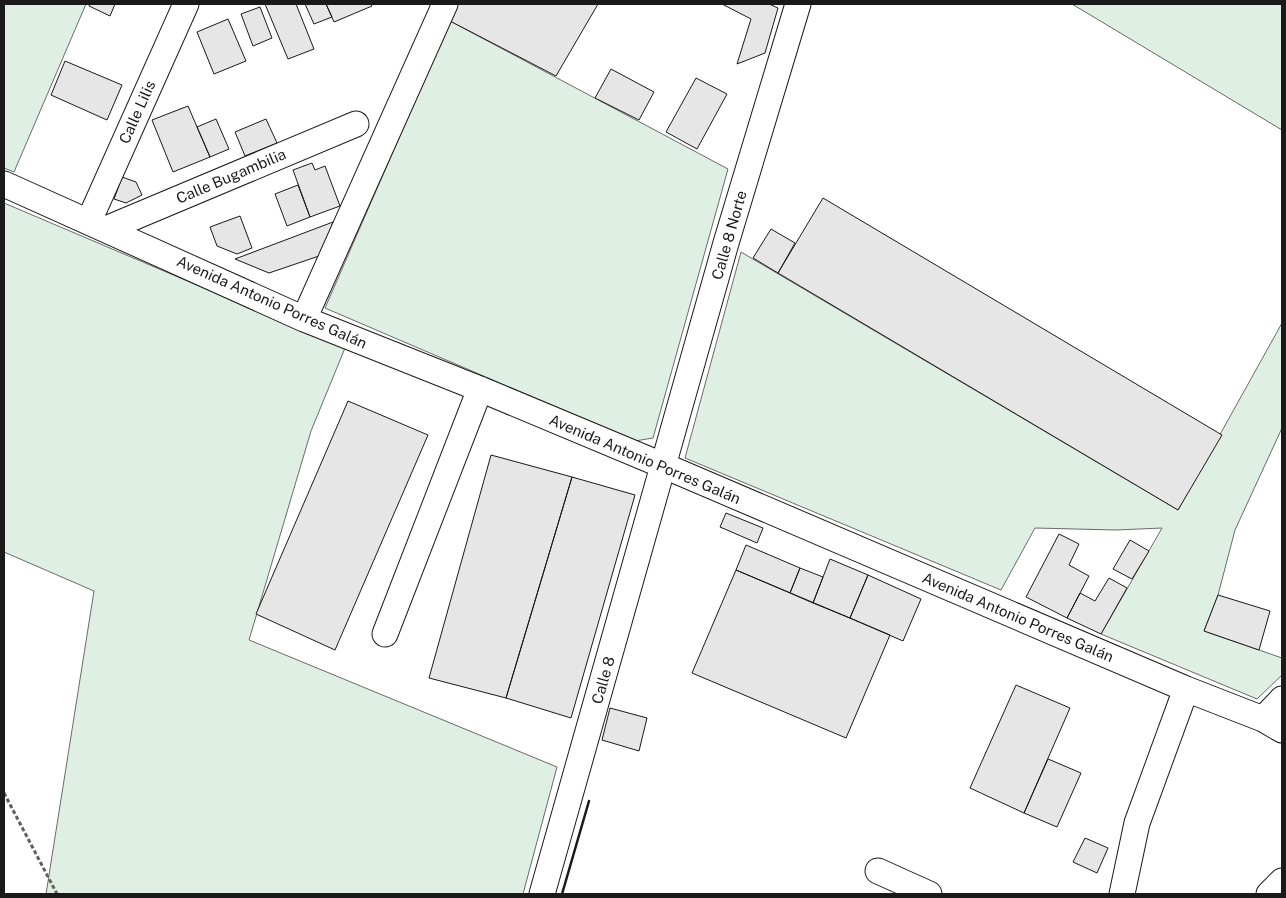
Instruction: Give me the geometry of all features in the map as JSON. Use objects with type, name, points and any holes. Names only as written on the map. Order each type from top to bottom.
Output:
[{"type":"street","points":[[304,319],[446,4]]},
{"type":"street","name":"Calle 8 Norte","points":[[663,466],[726,243],[798,4]]},
{"type":"street","name":"Calle Lilis","points":[[98,225],[187,5]]},
{"type":"street","name":"Calle Bugambilia","points":[[98,225],[356,124]]},
{"type":"street","name":"Avenida Antonio Porres Galán","points":[[4,184],[304,319],[480,389],[1273,725],[1282,699]]},
{"type":"street","points":[[385,634],[480,389]]},
{"type":"street","name":"Calle 8","points":[[542,894],[663,466]]},
{"type":"street","points":[[1122,894],[1137,823],[1186,689]]},
{"type":"street","points":[[878,871],[929,894]]},
{"type":"street","points":[[1269,894],[1282,880]]},
{"type":"path","points":[[4,793],[57,894]]},
{"type":"green space","points":[[4,4],[86,4],[14,172],[4,168]]},
{"type":"green space","points":[[1072,4],[1282,4],[1282,130]]},
{"type":"green space","points":[[450,21],[728,169],[653,438],[635,441],[325,308]]},
{"type":"green space","points":[[4,203],[345,348],[311,431],[249,640],[557,767],[523,894],[46,894],[94,591],[4,552]]},
{"type":"green space","points":[[741,252],[1178,510],[1282,323],[1282,428],[1235,530],[1218,595],[1204,631],[1282,658],[1282,675],[1257,699],[1101,634],[1162,528],[1116,530],[1035,528],[1001,590],[685,458]]},
{"type":"building","points":[[90,4],[115,4],[110,16],[89,6]]},
{"type":"building","points":[[265,4],[296,4],[314,49],[288,59]]},
{"type":"building","points":[[305,4],[326,4],[332,17],[314,24]]},
{"type":"building","points":[[326,4],[371,4],[372,6],[334,22]]},
{"type":"building","points":[[458,4],[598,4],[556,76],[450,21]]},
{"type":"building","points":[[722,4],[769,4],[778,8],[765,53],[737,64],[751,19]]},
{"type":"building","points":[[260,7],[272,38],[253,46],[241,14]]},
{"type":"building","points":[[228,19],[246,61],[214,74],[197,32]]},
{"type":"building","points":[[65,61],[122,85],[107,120],[51,95]]},
{"type":"building","points":[[611,69],[654,92],[639,120],[595,98]]},
{"type":"building","points":[[696,78],[727,94],[697,149],[666,132]]},
{"type":"building","points":[[188,106],[210,157],[173,172],[152,120]]},
{"type":"building","points":[[216,119],[229,149],[210,157],[197,127]]},
{"type":"building","points":[[266,119],[277,143],[245,156],[235,132]]},
{"type":"building","points":[[312,163],[315,170],[325,166],[340,206],[310,217],[293,170]]},
{"type":"building","points":[[122,177],[136,182],[142,195],[126,203],[114,199]]},
{"type":"building","points":[[298,185],[310,217],[287,226],[275,194]]},
{"type":"building","points":[[823,198],[1222,435],[1178,510],[778,273]]},
{"type":"building","points":[[240,216],[252,248],[237,254],[217,246],[210,227]]},
{"type":"building","points":[[333,222],[322,255],[269,273],[235,259]]},
{"type":"building","points":[[771,229],[795,243],[778,273],[753,258]]},
{"type":"building","points":[[348,401],[428,435],[335,650],[256,614]]},
{"type":"building","points":[[491,455],[572,477],[506,698],[429,678]]},
{"type":"building","points":[[572,477],[635,495],[571,718],[506,698]]},
{"type":"building","points":[[726,513],[763,528],[757,543],[720,527]]},
{"type":"building","points":[[1059,534],[1079,544],[1069,565],[1089,576],[1067,618],[1026,597]]},
{"type":"building","points":[[1130,540],[1149,551],[1132,579],[1113,569]]},
{"type":"building","points":[[746,545],[800,568],[790,593],[736,570]]},
{"type":"building","points":[[830,559],[868,575],[850,618],[813,603]]},
{"type":"building","points":[[800,568],[823,577],[813,603],[790,593]]},
{"type":"building","points":[[736,570],[890,635],[846,738],[692,673]]},
{"type":"building","points":[[868,575],[921,599],[903,641],[850,618]]},
{"type":"building","points":[[1109,578],[1127,588],[1101,634],[1067,618],[1080,593],[1095,601]]},
{"type":"building","points":[[1218,595],[1270,611],[1259,650],[1204,631]]},
{"type":"building","points":[[1016,685],[1070,708],[1024,813],[970,788]]},
{"type":"building","points":[[610,708],[647,718],[639,751],[602,740]]},
{"type":"building","points":[[1048,759],[1081,773],[1057,827],[1024,813]]},
{"type":"building","points":[[1085,838],[1108,848],[1097,873],[1073,862]]},
{"type":"wall","points":[[562,894],[589,801]]}]
